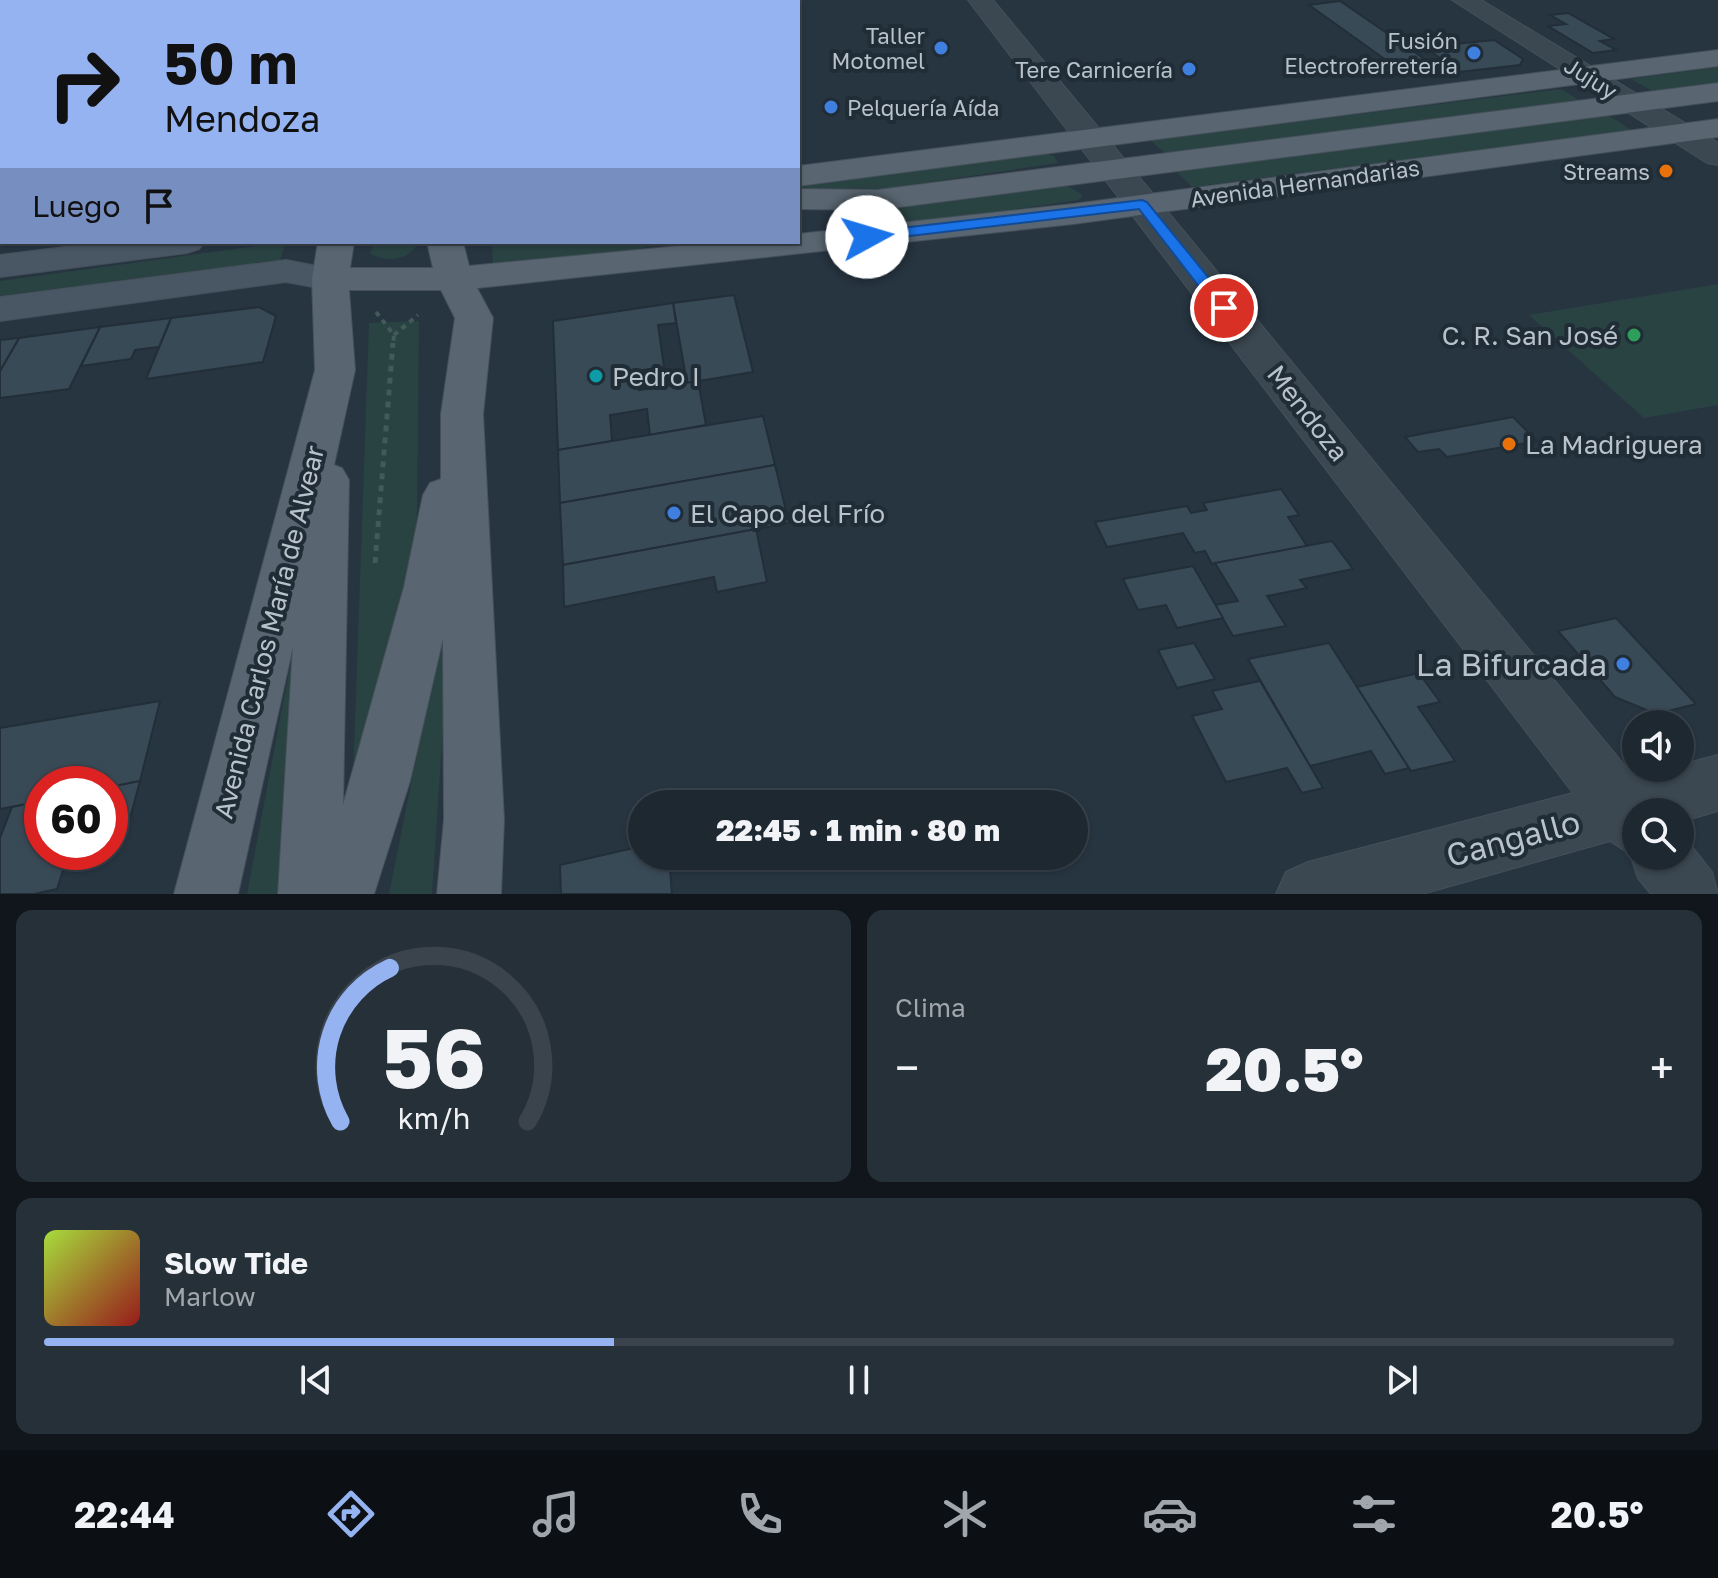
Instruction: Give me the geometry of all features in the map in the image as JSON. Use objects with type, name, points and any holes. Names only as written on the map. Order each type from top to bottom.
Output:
[{"type":"main road","points":[[800,176],[1718,58]]},
{"type":"main road","name":"Avenida Hernandarias","points":[[800,239],[1633,103],[1718,92]]},
{"type":"main road","name":"Avenida Hernandarias","points":[[800,199],[877,200],[1129,187],[1718,128]]},
{"type":"main road","name":"Avenida Hernandarias","points":[[800,230],[877,200]]},
{"type":"main road","points":[[0,266],[171,244]]},
{"type":"main road","name":"Avenida Hernandarias","points":[[0,309],[286,271],[333,261],[441,277],[759,246]]},
{"type":"main road","name":"Avenida Carlos María de Alvear","points":[[310,894],[326,468],[335,370],[333,261]]},
{"type":"main road","points":[[342,894],[381,781],[429,587],[462,414],[474,318],[441,277]]},
{"type":"main road","name":"Avenida Carlos María de Alvear","points":[[206,894],[335,370]]},
{"type":"main road","points":[[462,414],[474,820],[469,894]]},
{"type":"street","name":"Mendoza","points":[[980,0],[1622,808]]},
{"type":"street","name":"Jujuy","points":[[1464,0],[1718,156]]},
{"type":"street","name":"Cangallo","points":[[1679,798],[1718,783]]},
{"type":"street","name":"Cangallo","points":[[1308,894],[1622,819]]},
{"type":"street","points":[[1671,870],[1690,894]]},
{"type":"path","points":[[374,571],[394,335],[441,277]]},
{"type":"path","points":[[373,308],[394,335]]},
{"type":"green space","points":[[1718,67],[1718,82],[1652,91],[1631,79]]},
{"type":"green space","points":[[1561,89],[1581,101],[1166,154],[1150,140]]},
{"type":"green space","points":[[1607,114],[1631,130],[1192,187],[1176,171]]},
{"type":"green space","points":[[1044,153],[1054,156],[1058,163],[876,190],[800,192],[800,184]]},
{"type":"green space","points":[[1068,186],[1083,195],[1079,200],[840,235],[840,222],[867,212]]},
{"type":"green space","points":[[285,244],[280,260],[0,296],[0,281]]},
{"type":"green space","points":[[374,244],[417,244],[410,253],[397,258],[383,258],[370,253]]},
{"type":"green space","points":[[492,244],[664,244],[586,259],[493,268]]},
{"type":"green space","name":"C. R. San José","points":[[1718,284],[1718,405],[1644,418],[1529,315]]},
{"type":"green space","points":[[419,321],[416,587],[352,809],[369,323]]},
{"type":"green space","points":[[456,530],[432,894],[389,894],[424,719]]},
{"type":"green space","points":[[315,533],[289,894],[247,894]]},
{"type":"building","points":[[1340,1],[1442,71],[1407,75],[1309,5]]},
{"type":"building","points":[[1568,13],[1614,39],[1600,41],[1616,50],[1593,53],[1548,26],[1566,24],[1550,15]]},
{"type":"building","name":"Fusión Electroferretería","points":[[1494,40],[1523,59],[1520,65],[1459,72],[1425,47]]},
{"type":"building","points":[[734,295],[753,372],[687,383],[673,303]]},
{"type":"building","name":"Pedro I","points":[[673,303],[676,323],[658,325],[664,367],[636,371],[639,390],[698,381],[706,425],[650,435],[647,409],[610,415],[612,441],[558,450],[553,321]]},
{"type":"building","points":[[259,307],[276,316],[263,362],[146,379],[171,318]]},
{"type":"building","points":[[171,318],[159,347],[135,350],[131,359],[81,366],[100,327]]},
{"type":"building","points":[[100,327],[69,389],[0,398],[0,371],[19,338]]},
{"type":"building","points":[[19,338],[0,371],[0,340]]},
{"type":"building","points":[[763,416],[775,465],[560,503],[558,450]]},
{"type":"building","points":[[1513,417],[1537,441],[1447,457],[1439,449],[1418,452],[1405,437]]},
{"type":"building","name":"El Capo del Frío","points":[[775,465],[789,523],[563,565],[560,503]]},
{"type":"building","points":[[1281,489],[1299,515],[1288,517],[1307,546],[1212,564],[1205,551],[1195,553],[1183,533],[1107,547],[1095,522],[1187,506],[1191,513],[1207,510],[1203,503]]},
{"type":"building","points":[[756,529],[767,582],[717,592],[714,577],[564,607],[563,565]]},
{"type":"building","points":[[1332,541],[1353,569],[1300,580],[1307,588],[1267,596],[1286,626],[1233,636],[1215,605],[1238,601],[1215,563]]},
{"type":"building","points":[[1193,566],[1223,618],[1177,628],[1166,605],[1138,610],[1123,579]]},
{"type":"building","name":"La Bifurcada","points":[[1616,618],[1696,704],[1672,710],[1646,710],[1615,697],[1558,631]]},
{"type":"building","points":[[1194,643],[1215,679],[1177,688],[1158,650]]},
{"type":"building","points":[[1329,643],[1409,768],[1385,774],[1371,751],[1310,766],[1248,659]]},
{"type":"building","points":[[1419,673],[1440,702],[1418,707],[1455,761],[1411,771],[1357,687]]},
{"type":"building","points":[[1260,681],[1323,788],[1302,793],[1287,768],[1226,782],[1192,716],[1222,709],[1212,691]]},
{"type":"building","points":[[160,701],[140,781],[128,783],[128,766],[24,766],[24,804],[0,809],[0,728]]},
{"type":"building","points":[[140,781],[128,826],[128,783]]},
{"type":"building","points":[[24,805],[24,870],[63,870],[57,889],[34,894],[0,894],[0,838],[12,807]]},
{"type":"building","points":[[628,849],[628,870],[670,870],[672,894],[561,894],[560,865]]},
{"type":"place","name":"Taller Motomel","points":[[941,48]]},
{"type":"place","name":"Fusión Electroferretería","points":[[1474,53]]},
{"type":"place","name":"Tere Carnicería","points":[[1189,69]]},
{"type":"place","name":"Pelquería Aída","points":[[831,107]]},
{"type":"place","name":"Streams","points":[[1666,171]]},
{"type":"place","name":"C. R. San José","points":[[1634,335]]},
{"type":"place","name":"Pedro I","points":[[596,376]]},
{"type":"place","name":"La Madriguera","points":[[1509,444]]},
{"type":"place","name":"El Capo del Frío","points":[[674,513]]},
{"type":"place","name":"La Bifurcada","points":[[1623,664]]},
{"type":"route","points":[[867,237],[1142,205],[1224,308]]}]
